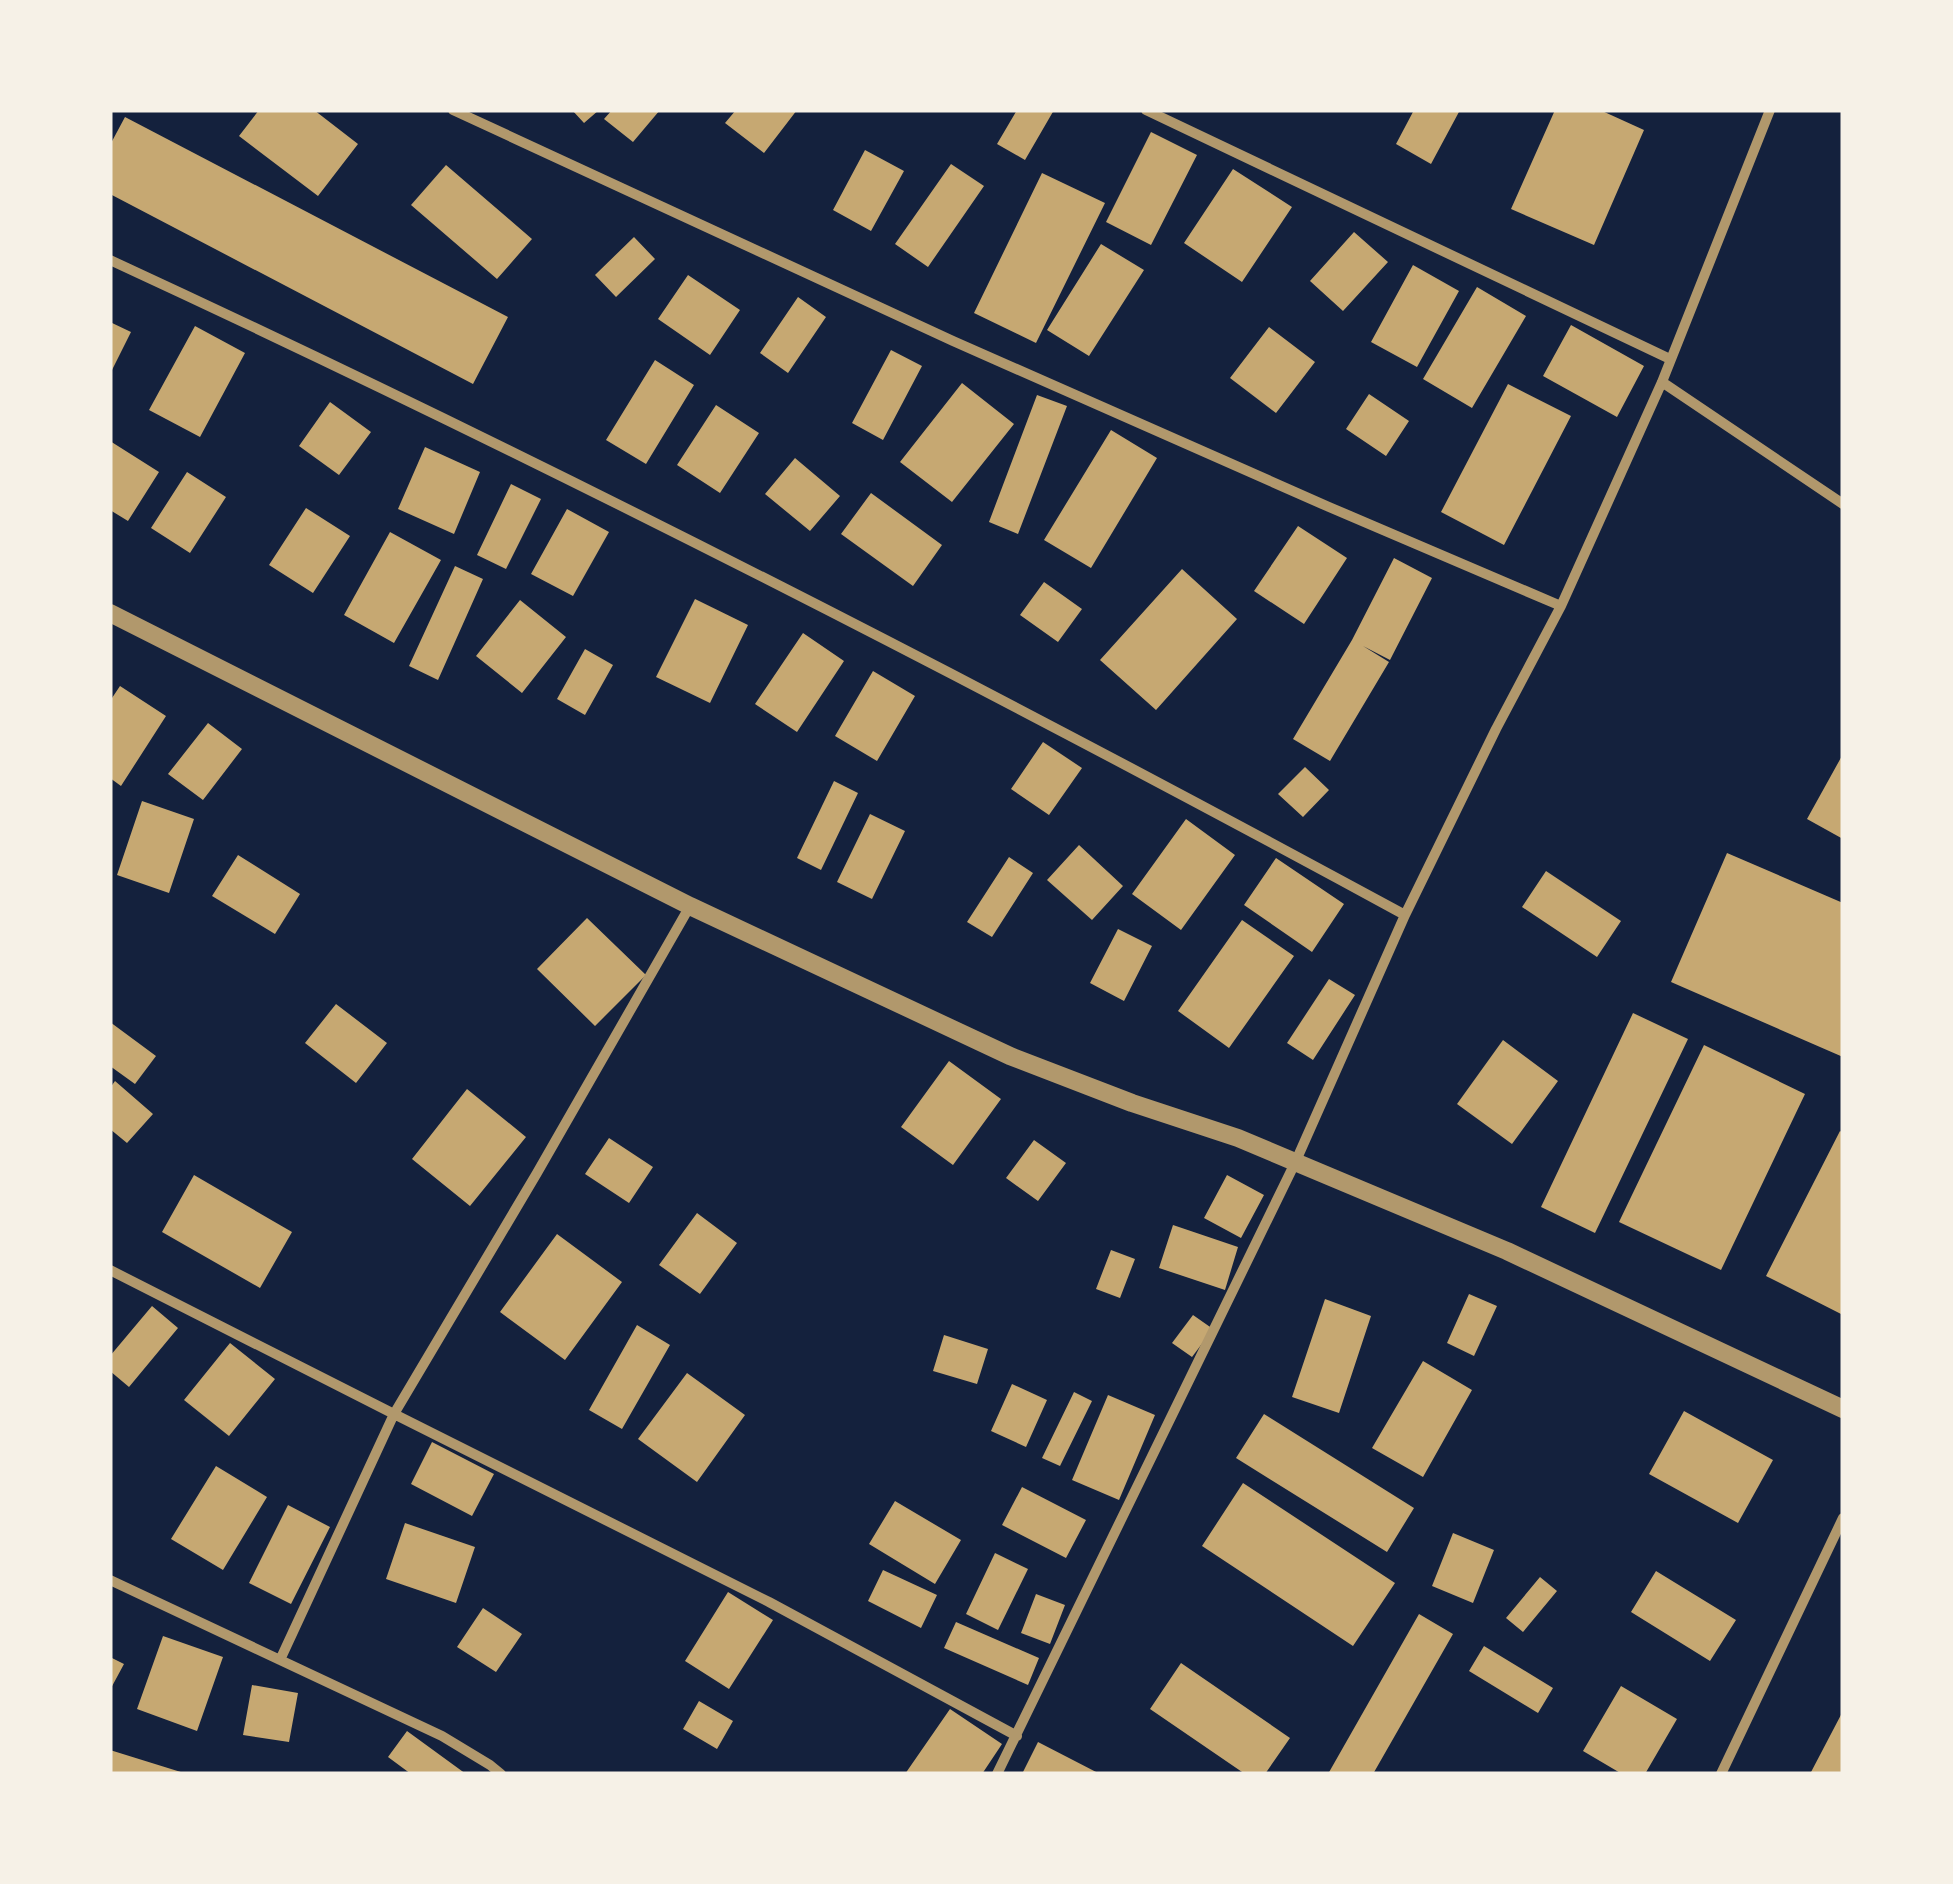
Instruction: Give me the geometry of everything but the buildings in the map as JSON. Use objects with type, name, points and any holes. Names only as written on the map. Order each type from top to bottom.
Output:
[{"type":"street","points":[[453,110],[971,349],[1561,606]]},
{"type":"street","points":[[1146,110],[1670,359]]},
{"type":"street","points":[[997,1774],[1295,1163],[1405,915],[1561,606],[1662,382],[1770,110]]},
{"type":"street","points":[[110,260],[788,588],[1142,772],[1405,915]]},
{"type":"street","points":[[1662,382],[1843,504]]},
{"type":"street","points":[[110,613],[690,906],[1010,1056],[1238,1138],[1507,1250],[1843,1409]]},
{"type":"street","points":[[280,1660],[394,1414],[690,906]]},
{"type":"street","points":[[110,1270],[769,1602],[1017,1736]]},
{"type":"street","points":[[1721,1774],[1843,1518]]},
{"type":"street","points":[[110,1580],[442,1736],[501,1774]]}]
